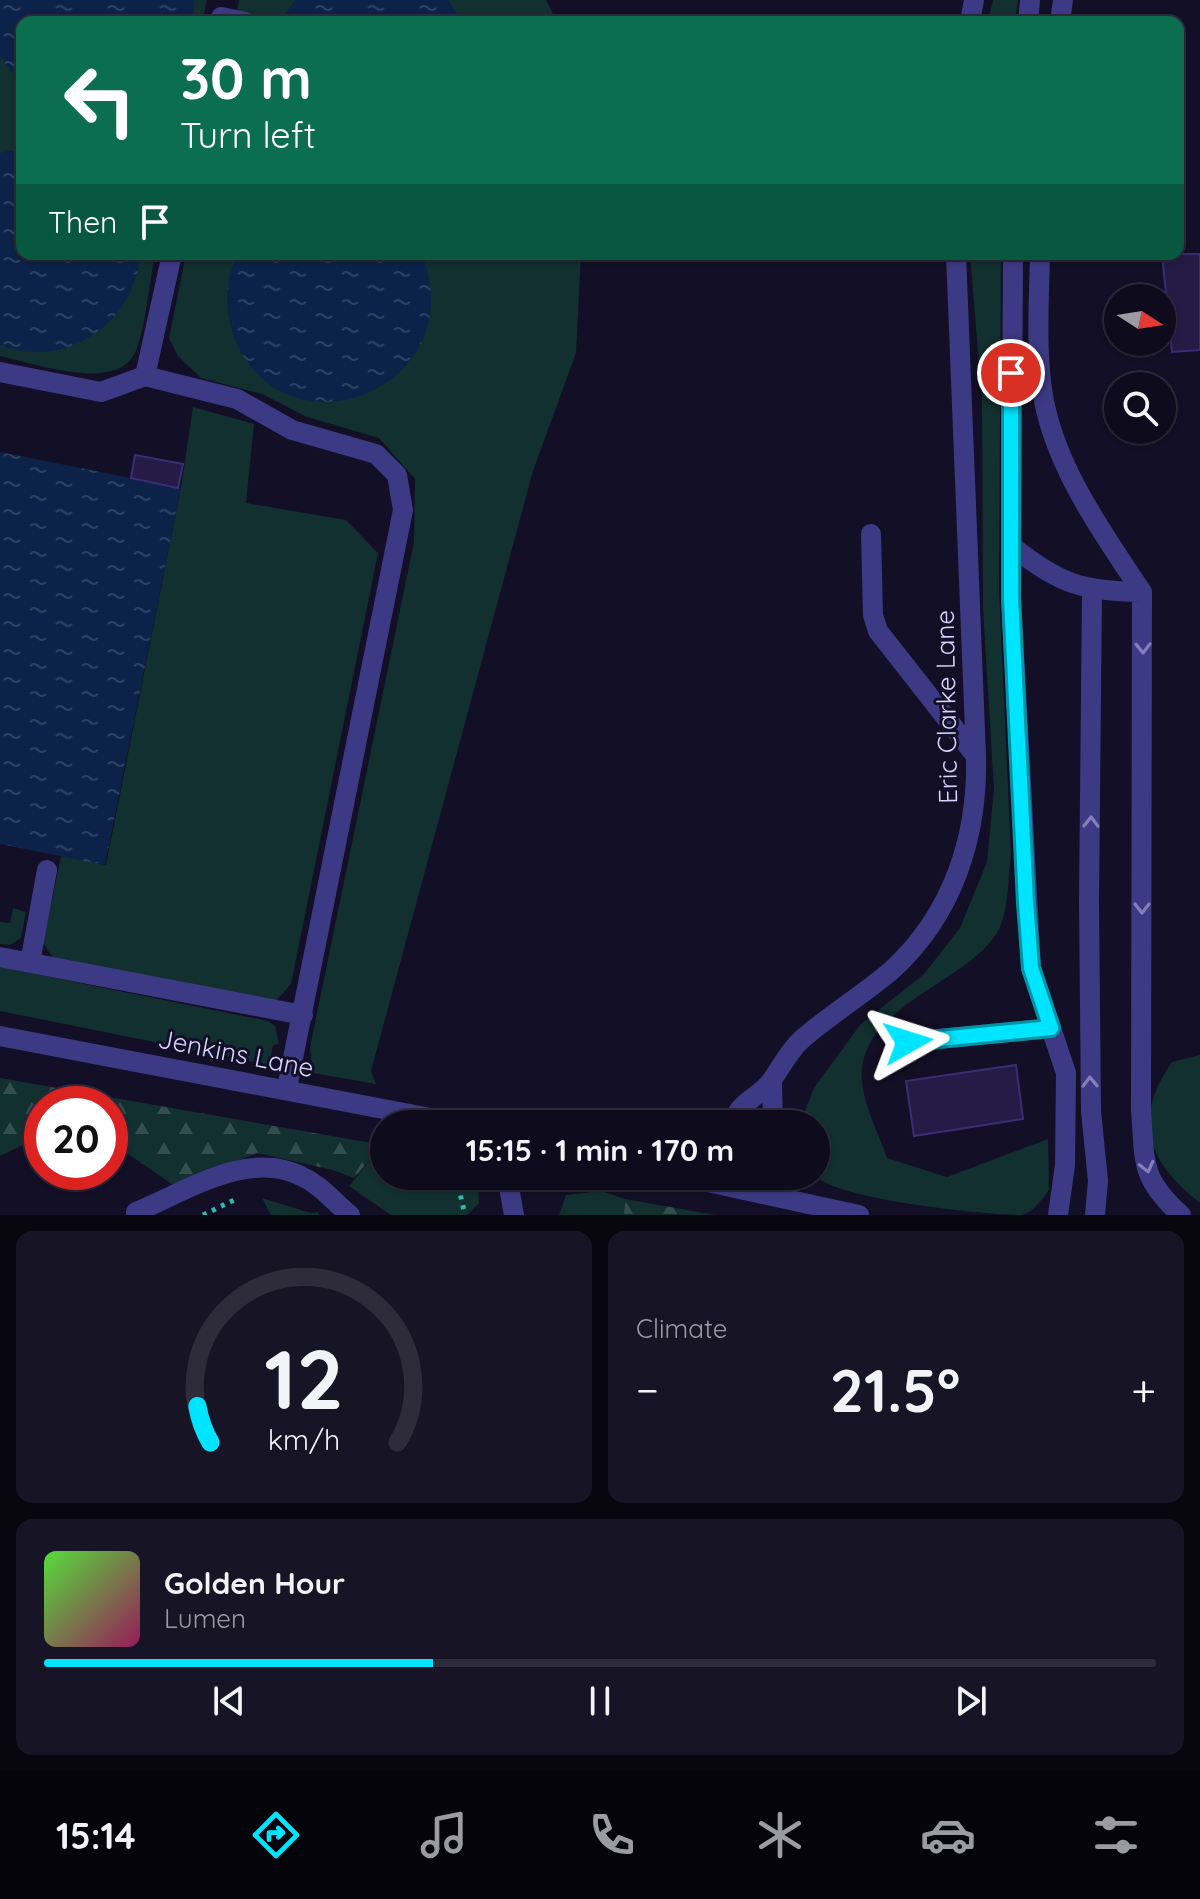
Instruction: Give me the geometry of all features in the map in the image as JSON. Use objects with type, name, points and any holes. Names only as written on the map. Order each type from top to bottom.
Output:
[{"type":"street","points":[[145,376],[171,260]]},
{"type":"street","name":"Eric Clarke Lane","points":[[736,1110],[772,1081],[778,1068],[799,1042],[891,970],[922,940],[945,905],[961,866],[973,822],[976,756],[956,260]]},
{"type":"street","points":[[1013,260],[1011,598],[1031,968],[1066,1073],[1065,1165],[1058,1215]]},
{"type":"street","points":[[1040,260],[1038,342],[1042,391],[1054,438],[1099,528],[1142,592],[1141,1110],[1145,1167],[1155,1192],[1181,1215]]},
{"type":"street","points":[[0,372],[101,392],[145,376],[237,399],[292,430],[376,454],[397,475],[403,510],[287,1088]]},
{"type":"street","points":[[871,534],[873,615],[878,631],[976,756]]},
{"type":"street","points":[[1013,547],[1034,564],[1092,591],[1142,592]]},
{"type":"street","points":[[1092,591],[1089,902],[1091,1111],[1098,1181],[1095,1215]]},
{"type":"street","points":[[30,963],[47,870]]},
{"type":"street","points":[[0,957],[303,1015]]},
{"type":"street","points":[[908,1042],[1051,1028]]},
{"type":"street","name":"Jenkins Lane","points":[[0,1036],[394,1110]]},
{"type":"street","points":[[772,1081],[773,1110]]},
{"type":"street","points":[[136,1212],[236,1170],[267,1165],[299,1174],[323,1188],[348,1214]]},
{"type":"street","points":[[510,1190],[514,1215]]},
{"type":"street","points":[[781,1190],[859,1215]]},
{"type":"path","points":[[459,1190],[465,1215]]},
{"type":"green space","points":[[0,0],[207,0],[203,16],[16,16],[16,260],[154,260],[139,344],[125,365],[110,371],[73,372],[0,356]]},
{"type":"green space","points":[[239,0],[546,0],[554,16],[236,16]]},
{"type":"green space","points":[[993,0],[1018,0],[1016,16],[989,16]]},
{"type":"green space","points":[[185,260],[581,260],[576,353],[533,471],[371,1071],[376,1084],[313,1073],[310,1047],[414,542],[415,479],[379,438],[307,417],[262,394],[201,378],[178,356],[169,338]]},
{"type":"green space","points":[[970,260],[1001,260],[999,589],[1011,854],[1004,915],[997,933],[981,951],[893,1015],[876,1034],[865,1056],[862,1081],[887,1158],[947,1177],[1048,1139],[1049,1190],[1034,1208],[1022,1215],[882,1199],[830,1185],[830,1110],[805,1110],[814,1088],[860,1025],[924,974],[960,928],[987,862],[994,789],[983,609],[982,400]]},
{"type":"green space","points":[[193,407],[254,424],[246,503],[346,520],[378,553],[291,984],[276,1001],[53,958],[43,943],[61,856],[106,865],[181,488]]},
{"type":"green space","points":[[13,908],[26,912],[21,938],[10,945],[0,944],[0,922],[10,923]]},
{"type":"green space","points":[[0,967],[268,1021],[275,1026],[279,1044],[273,1045],[269,1065],[0,1011]]},
{"type":"green space","points":[[1200,1055],[1200,1203],[1182,1188],[1157,1156],[1149,1122],[1159,1083],[1172,1062]]},
{"type":"green space","points":[[0,1078],[46,1086],[24,1086],[24,1145],[0,1156]]},
{"type":"green space","points":[[128,1100],[370,1143],[370,1160],[354,1178],[333,1170],[257,1153],[173,1185],[128,1154]]},
{"type":"green space","points":[[370,1161],[370,1190],[478,1190],[479,1203],[467,1215],[391,1215],[349,1186]]},
{"type":"green space","points":[[601,1191],[625,1199],[624,1215],[559,1215],[566,1195]]},
{"type":"green space","points":[[262,1198],[311,1213],[318,1212],[319,1215],[271,1215]]},
{"type":"green space","points":[[625,1199],[715,1215],[624,1215]]},
{"type":"water","points":[[0,0],[194,0],[194,16],[16,16],[16,77],[0,56]]},
{"type":"water","points":[[295,0],[448,0],[459,16],[284,16]]},
{"type":"water","points":[[16,149],[16,260],[139,260],[135,279],[125,301],[111,320],[93,335],[72,346],[49,351],[25,351],[0,345],[0,153]]},
{"type":"water","points":[[235,260],[423,260],[431,301],[422,342],[399,373],[366,393],[329,402],[292,396],[258,375],[234,337],[227,295]]},
{"type":"water","points":[[0,452],[181,488],[105,865],[0,844]]},
{"type":"building","points":[[1184,254],[1200,254],[1200,350],[1176,352],[1176,284],[1165,284],[1163,260],[1184,260]]},
{"type":"building","points":[[135,455],[183,464],[178,488],[131,478]]},
{"type":"building","points":[[1016,1065],[1023,1119],[914,1136],[906,1081]]},
{"type":"route","points":[[908,1042],[1051,1028],[1031,968],[1026,903],[1011,598],[1011,373]]}]
